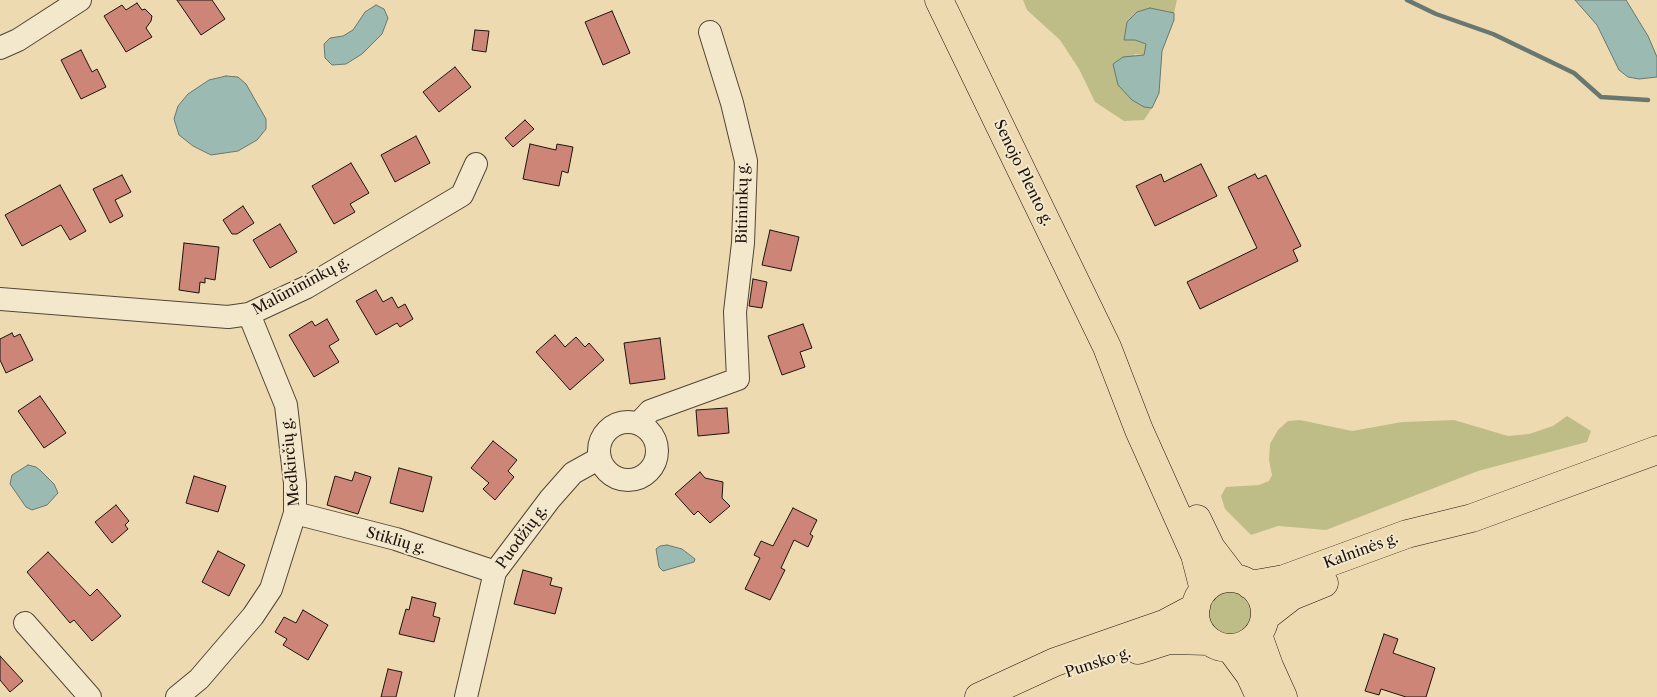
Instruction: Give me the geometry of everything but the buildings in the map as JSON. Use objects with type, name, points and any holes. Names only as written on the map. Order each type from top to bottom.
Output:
[{"type":"main road","name":"Senojo Plento g.","points":[[939,0],[1107,347],[1153,427],[1210,548],[1242,582]]},
{"type":"main road","name":"Senojo Plento g.","points":[[1107,347],[1139,430],[1195,555],[1200,599]]},
{"type":"main road","name":"Kalninės g.","points":[[1242,582],[1284,579],[1407,534],[1472,518],[1657,450]]},
{"type":"main road","name":"Kalninės g.","points":[[1262,626],[1292,596],[1412,548],[1472,518]]},
{"type":"main road","points":[[1260,697],[1250,676],[1219,645],[1200,631],[1196,620],[1200,599],[1212,583],[1242,582],[1262,599],[1262,626],[1269,666],[1283,697]]},
{"type":"main road","name":"Punsko g.","points":[[983,695],[1055,662],[1164,624],[1200,599]]},
{"type":"main road","points":[[1219,645],[1250,642],[1262,626]]},
{"type":"main road","name":"Punsko g.","points":[[983,695],[1059,675],[1170,640],[1219,645]]},
{"type":"street","points":[[0,48],[18,40],[80,0]]},
{"type":"street","name":"Bitininkų g.","points":[[639,423],[650,412],[738,379],[735,312],[744,243],[746,161],[732,103],[710,32]]},
{"type":"street","name":"Malūnininkų g.","points":[[0,299],[228,317],[249,314],[307,287],[462,195],[476,164]]},
{"type":"street","name":"Medkirčių g.","points":[[177,697],[199,679],[253,616],[266,596],[295,513],[295,483],[286,405],[249,314]]},
{"type":"street","points":[[621,422],[639,423],[653,435],[658,452],[656,461],[644,476],[636,479],[618,478],[604,467],[600,458],[599,449],[605,432],[621,422]]},
{"type":"street","name":"Puodžių g.","points":[[466,697],[495,572],[550,499],[573,474],[600,458]]},
{"type":"street","name":"Stiklių g.","points":[[295,513],[396,539],[495,572]]},
{"type":"street","points":[[25,623],[90,697]]},
{"type":"shaded area","points":[[1023,0],[1177,0],[1174,13],[1150,8],[1137,12],[1127,22],[1124,39],[1146,44],[1144,55],[1134,54],[1144,107],[1152,108],[1144,120],[1124,121],[1095,102],[1079,69],[1060,40],[1027,10]]},
{"type":"shaded area","points":[[1567,416],[1591,431],[1587,442],[1478,471],[1326,530],[1278,526],[1251,535],[1225,509],[1221,496],[1226,487],[1259,485],[1269,481],[1272,475],[1269,460],[1270,444],[1278,430],[1288,421],[1300,420],[1352,431],[1402,422],[1454,420],[1508,436],[1529,434],[1553,426]]},
{"type":"shaded area","points":[[1228,588],[1238,588],[1255,597],[1258,605],[1255,623],[1240,635],[1230,638],[1219,637],[1209,631],[1201,616],[1210,598]]},
{"type":"water","points":[[1575,0],[1626,0],[1648,36],[1657,57],[1657,77],[1639,79],[1628,77],[1619,70],[1597,25]]},
{"type":"water","points":[[376,5],[384,9],[388,18],[382,34],[362,54],[346,64],[332,65],[325,58],[324,44],[330,38],[343,36],[353,30],[365,12]]},
{"type":"water","points":[[1150,8],[1174,13],[1174,20],[1162,51],[1159,93],[1152,108],[1144,107],[1132,100],[1118,85],[1113,64],[1123,57],[1144,55],[1146,44],[1135,40],[1124,40],[1127,22],[1137,12]]},
{"type":"water","points":[[226,76],[238,77],[246,84],[266,119],[266,129],[257,140],[238,151],[211,155],[193,146],[179,135],[174,119],[178,106],[188,94],[209,80]]},
{"type":"water","points":[[28,465],[36,467],[41,471],[54,484],[58,493],[47,505],[32,510],[26,507],[10,484],[12,475]]},
{"type":"water","points":[[667,545],[682,549],[695,559],[694,562],[663,571],[659,567],[656,549]]},
{"type":"waterway","points":[[1407,0],[1436,14],[1493,34],[1574,73],[1601,97],[1648,100]]}]
